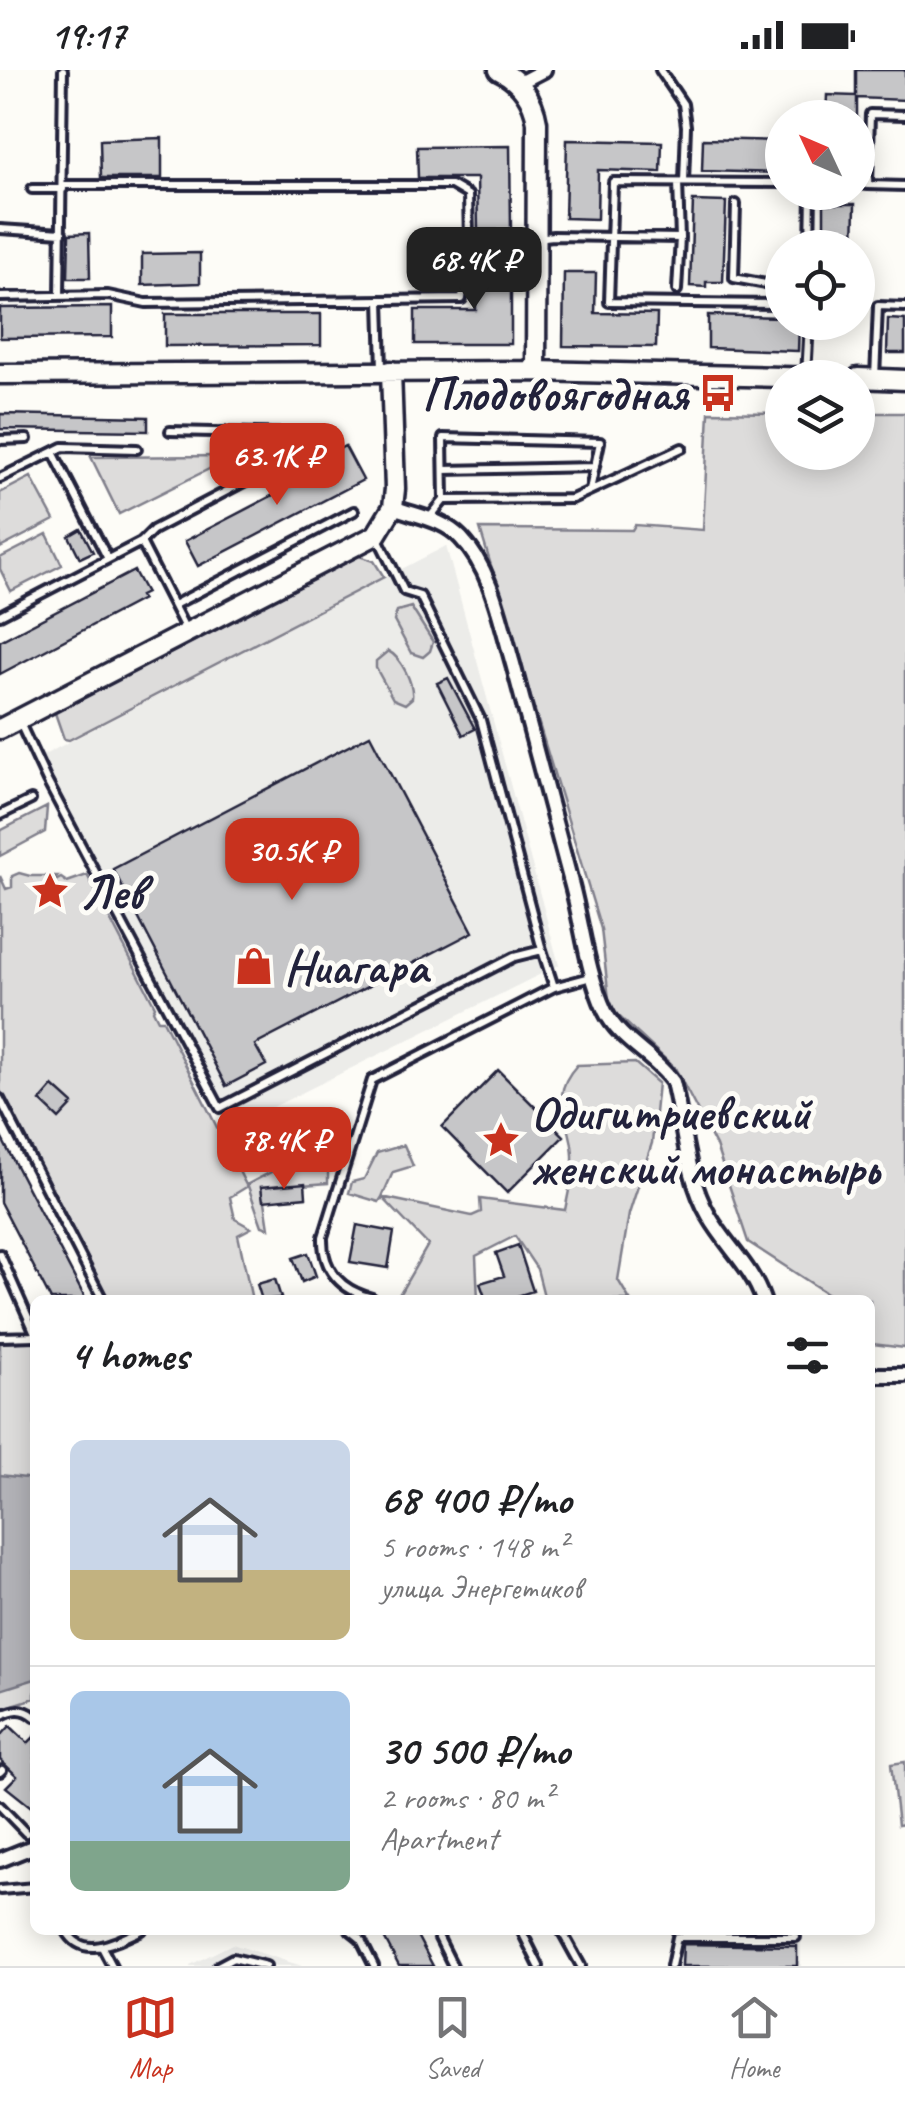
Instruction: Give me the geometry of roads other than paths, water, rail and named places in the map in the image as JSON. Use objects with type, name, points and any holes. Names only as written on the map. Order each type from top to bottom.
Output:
[{"type":"street","points":[[500,70],[519,82],[531,101],[537,122],[536,371]]},
{"type":"street","points":[[519,82],[540,70]]},
{"type":"street","points":[[0,374],[536,371],[765,376]]},
{"type":"street","points":[[0,729],[376,534],[393,507],[387,372]]},
{"type":"street","points":[[875,379],[905,380]]},
{"type":"street","points":[[393,507],[430,517],[460,536],[472,553],[500,617],[573,888],[592,977],[612,1024],[662,1066],[673,1082],[699,1196],[720,1233],[747,1266],[761,1295]]},
{"type":"street","points":[[875,1375],[905,1375]]},
{"type":"street","points":[[0,1860],[30,1848]]},
{"type":"lane","points":[[60,296],[63,70]]},
{"type":"lane","points":[[660,70],[683,104],[686,126],[677,290]]},
{"type":"lane","points":[[875,114],[905,115]]},
{"type":"lane","points":[[765,182],[613,182],[608,302],[765,304]]},
{"type":"lane","points":[[0,296],[108,296],[146,303],[462,299],[470,239],[468,195],[452,185],[32,190]]},
{"type":"lane","points":[[875,185],[905,186]]},
{"type":"lane","points":[[736,204],[734,278],[765,284]]},
{"type":"lane","points":[[0,229],[62,233]]},
{"type":"lane","points":[[470,239],[680,238]]},
{"type":"lane","points":[[380,300],[387,372]]},
{"type":"lane","points":[[869,360],[878,306],[905,307]]},
{"type":"lane","points":[[0,615],[301,452],[299,434],[170,431]]},
{"type":"lane","points":[[0,440],[28,438]]},
{"type":"lane","points":[[430,517],[444,500],[443,438],[600,442],[590,490]]},
{"type":"lane","points":[[0,478],[63,447],[137,448]]},
{"type":"lane","points":[[444,500],[572,499],[682,448]]},
{"type":"lane","points":[[53,452],[108,559]]},
{"type":"lane","points":[[444,470],[594,467]]},
{"type":"lane","points":[[174,605],[354,511]]},
{"type":"lane","points":[[376,534],[404,591],[420,596],[481,720],[554,987]]},
{"type":"lane","points":[[141,542],[188,632]]},
{"type":"lane","points":[[18,720],[220,1108],[514,957],[542,950]]},
{"type":"lane","points":[[0,815],[31,800]]},
{"type":"lane","points":[[362,1295],[341,1284],[325,1264],[322,1237],[372,1080],[554,987],[592,977]]},
{"type":"lane","points":[[0,1098],[100,1295]]},
{"type":"lane","points":[[0,1254],[30,1323]]},
{"type":"lane","points":[[0,1337],[30,1334]]},
{"type":"lane","points":[[0,1716],[12,1710],[30,1714]]},
{"type":"lane","points":[[0,1806],[26,1833]]},
{"type":"lane","points":[[0,1890],[30,1887]]},
{"type":"lane","points":[[69,1935],[82,1946],[102,1948],[131,1935]]},
{"type":"lane","points":[[356,1935],[374,1966]]},
{"type":"lane","points":[[438,1935],[454,1966]]},
{"type":"lane","points":[[524,1935],[539,1966]]},
{"type":"lane","points":[[564,1935],[582,1966]]},
{"type":"lane","points":[[671,1966],[677,1937],[796,1937]]},
{"type":"lane","points":[[102,1948],[112,1966]]},
{"type":"lane","points":[[218,1966],[234,1958],[266,1966]]},
{"type":"place","name":"Плодовоягодная","points":[[718,393]]},
{"type":"place","name":"Лев","points":[[50,891]]},
{"type":"place","name":"Ниагара","points":[[254,966]]},
{"type":"place","name":"Одигитриевский женский монастырь","points":[[501,1140]]}]
